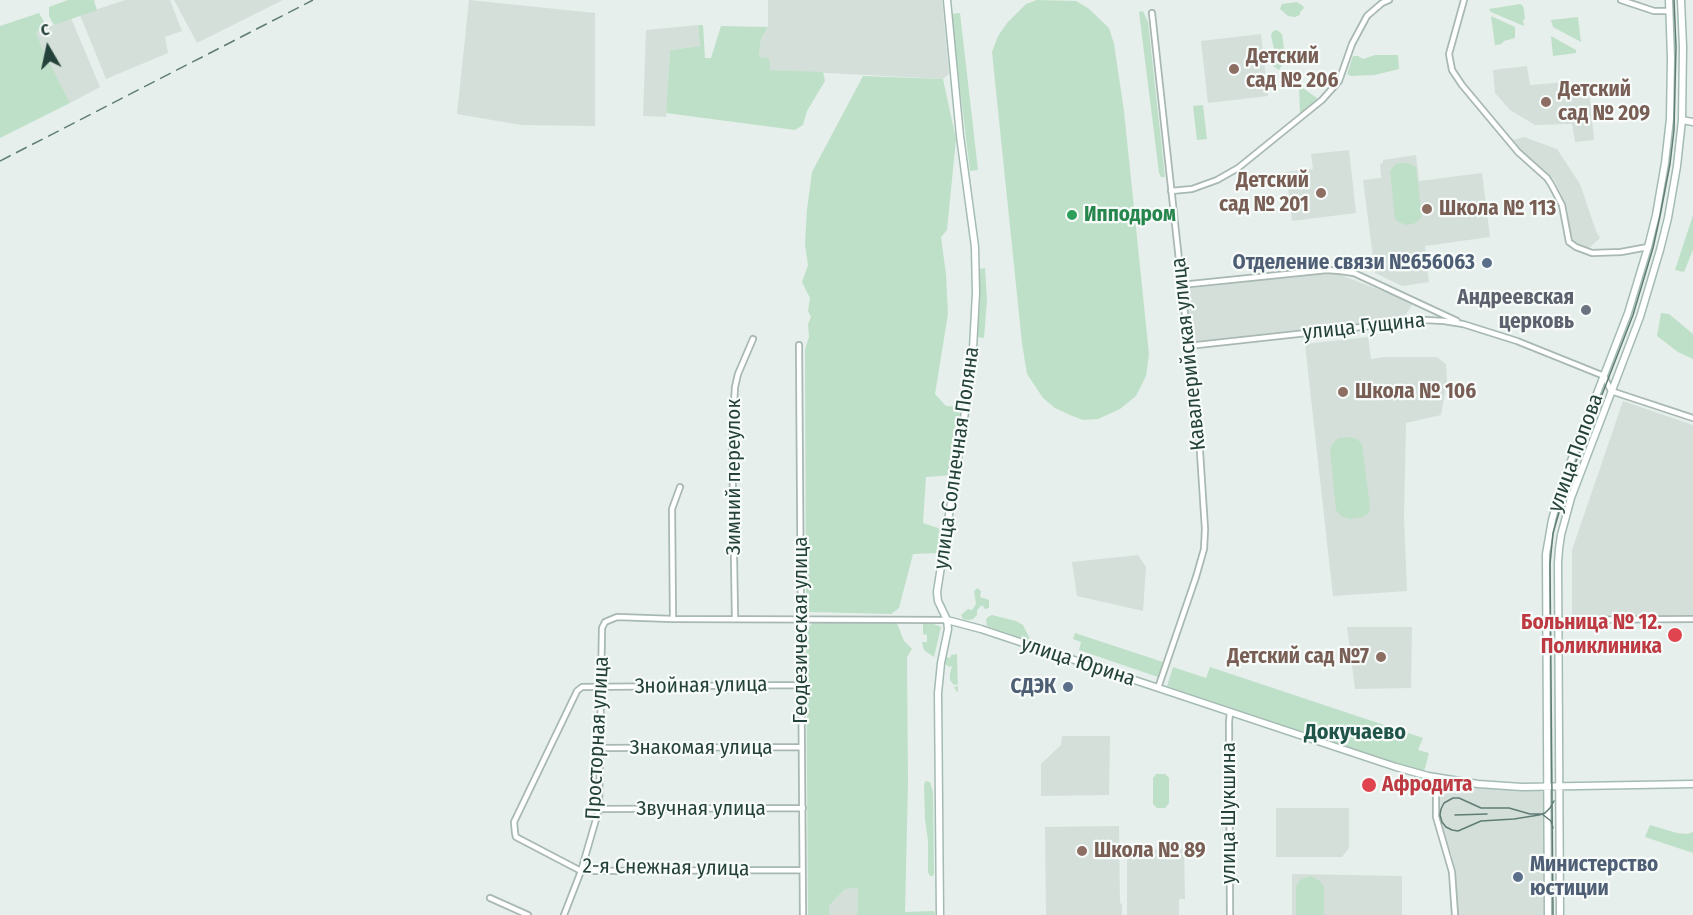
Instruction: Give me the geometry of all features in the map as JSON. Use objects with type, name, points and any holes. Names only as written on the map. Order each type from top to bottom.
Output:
[{"type":"main road","name":"улица Солнечная Поляна","points":[[940,915],[938,693],[948,629],[937,592],[972,367],[976,293],[975,247],[960,136],[947,0]]},
{"type":"main road","name":"улица Попова","points":[[1548,915],[1546,554],[1552,520],[1564,480],[1628,313],[1648,247],[1662,183],[1668,141],[1671,96],[1669,0]]},
{"type":"main road","name":"улица Попова","points":[[1560,915],[1558,563],[1561,535],[1578,477],[1643,306],[1660,250],[1674,185],[1682,120],[1682,0]]},
{"type":"main road","points":[[1682,120],[1693,122]]},
{"type":"main road","points":[[1662,183],[1674,185]]},
{"type":"main road","name":"улица Юрина","points":[[947,620],[981,629],[1396,767],[1436,778],[1489,785],[1559,786]]},
{"type":"main road","points":[[1559,786],[1693,784]]},
{"type":"main road","points":[[1547,902],[1560,901]]},
{"type":"street","points":[[1171,191],[1192,189],[1217,180],[1238,168],[1316,106],[1339,81],[1352,44],[1367,16],[1389,0]]},
{"type":"street","points":[[1464,0],[1449,54],[1452,70],[1518,152],[1547,178],[1562,206],[1569,242],[1592,253],[1622,252],[1648,247]]},
{"type":"street","points":[[1621,0],[1654,12],[1670,12]]},
{"type":"street","name":"Кавалерийская улица","points":[[1152,13],[1200,452],[1205,529],[1205,544],[1196,577],[1158,688]]},
{"type":"street","points":[[1181,285],[1327,270],[1340,271],[1354,273],[1462,324]]},
{"type":"street","name":"улица Гущина","points":[[1188,346],[1425,320],[1462,324],[1517,341],[1604,376]]},
{"type":"street","name":"Зимний переулок","points":[[735,618],[732,437],[735,387],[753,339]]},
{"type":"street","name":"Геодезическая улица","points":[[799,345],[803,915]]},
{"type":"street","points":[[1604,376],[1611,391],[1693,418]]},
{"type":"street","points":[[673,619],[672,509],[680,488]]},
{"type":"street","name":"улица Юрина","points":[[602,628],[605,622],[613,618],[947,620]]},
{"type":"street","points":[[1545,620],[1693,619]]},
{"type":"street","name":"Просторная улица","points":[[564,915],[581,871],[599,809],[602,628]]},
{"type":"street","name":"Знойная улица","points":[[514,822],[577,691],[582,687],[801,685]]},
{"type":"street","name":"улица Шукшина","points":[[1230,712],[1230,915]]},
{"type":"street","name":"Знакомая улица","points":[[601,748],[802,747]]},
{"type":"street","points":[[1436,778],[1436,817],[1452,872],[1455,915]]},
{"type":"street","name":"Звучная улица","points":[[599,809],[803,808]]},
{"type":"street","name":"2-я Снежная улица","points":[[514,822],[516,837],[581,871],[802,870]]},
{"type":"street","points":[[490,898],[528,915]]},
{"type":"shaded area","points":[[125,0],[170,0],[182,31],[165,37],[168,53],[106,79],[80,15]]},
{"type":"shaded area","points":[[174,0],[283,0],[197,43]]},
{"type":"shaded area","points":[[469,0],[595,13],[595,126],[521,125],[457,114]]},
{"type":"shaded area","points":[[768,0],[942,0],[949,74],[943,79],[770,70],[759,57],[761,39],[768,27]]},
{"type":"shaded area","points":[[71,18],[100,87],[70,103],[40,46],[36,32]]},
{"type":"shaded area","points":[[698,25],[700,46],[670,50],[666,117],[643,116],[646,30]]},
{"type":"shaded area","name":"Детский сад № 206","points":[[1261,34],[1268,96],[1208,103],[1201,41]]},
{"type":"shaded area","name":"Детский сад № 209","points":[[1527,66],[1530,85],[1567,82],[1581,90],[1589,89],[1594,140],[1575,142],[1572,124],[1535,125],[1510,110],[1495,93],[1493,70]]},
{"type":"shaded area","points":[[1524,137],[1557,149],[1580,184],[1600,238],[1588,249],[1571,241],[1565,203],[1554,179],[1523,153],[1513,140]]},
{"type":"shaded area","name":"Детский сад № 201","points":[[1349,150],[1356,213],[1292,221],[1286,172],[1313,169],[1311,154]]},
{"type":"shaded area","name":"Школа № 113","points":[[1416,155],[1419,181],[1482,173],[1490,237],[1425,246],[1429,282],[1402,286],[1375,273],[1363,180],[1381,178],[1380,164],[1383,160]]},
{"type":"shaded area","points":[[1333,272],[1413,303],[1404,318],[1190,342],[1184,289]]},
{"type":"shaded area","points":[[1368,337],[1371,359],[1437,357],[1446,364],[1447,381],[1441,415],[1406,423],[1404,518],[1407,591],[1333,596],[1305,344]]},
{"type":"shaded area","points":[[1623,401],[1693,425],[1693,617],[1572,618],[1572,550]]},
{"type":"shaded area","points":[[1138,555],[1146,567],[1143,611],[1077,596],[1072,562]]},
{"type":"shaded area","name":"Детский сад №7","points":[[1347,627],[1412,627],[1411,688],[1355,689]]},
{"type":"shaded area","points":[[1062,736],[1110,736],[1109,795],[1041,796],[1041,764],[1061,745]]},
{"type":"shaded area","points":[[1438,781],[1542,792],[1544,796],[1545,915],[1457,915],[1452,855],[1437,818]]},
{"type":"shaded area","points":[[1276,808],[1349,808],[1349,848],[1342,857],[1276,857]]},
{"type":"shaded area","name":"Школа № 89","points":[[1119,826],[1122,915],[1046,915],[1045,827]]},
{"type":"shaded area","points":[[1127,849],[1184,849],[1185,899],[1179,899],[1179,915],[1127,915]]},
{"type":"shaded area","points":[[1292,874],[1402,876],[1402,915],[1292,915]]},
{"type":"shaded area","points":[[858,888],[857,915],[829,915],[829,906],[845,889]]},
{"type":"green space","points":[[68,0],[95,0],[97,10],[54,25],[49,16],[49,7]]},
{"type":"green space","name":"Ипподром","points":[[1037,0],[1076,1],[1088,8],[1109,28],[1114,44],[1124,111],[1149,354],[1146,376],[1136,396],[1120,409],[1098,419],[1083,420],[1055,408],[1043,398],[1027,374],[1022,343],[992,52],[998,36],[1007,23],[1026,4]]},
{"type":"green space","points":[[1297,2],[1304,8],[1300,15],[1288,16],[1280,9],[1282,4]]},
{"type":"green space","points":[[1520,4],[1524,10],[1524,26],[1491,12],[1489,9]]},
{"type":"green space","points":[[1143,11],[1148,22],[1165,177],[1161,177],[1159,173],[1139,12]]},
{"type":"green space","points":[[39,13],[47,27],[36,32],[70,103],[0,138],[0,26]]},
{"type":"green space","points":[[960,13],[978,170],[970,171],[951,14]]},
{"type":"green space","points":[[1491,16],[1515,27],[1515,38],[1495,45]]},
{"type":"green space","points":[[1578,17],[1581,42],[1553,27],[1551,20]]},
{"type":"green space","points":[[698,25],[703,25],[705,58],[711,58],[721,26],[768,27],[761,39],[759,57],[769,58],[770,70],[823,72],[825,81],[807,111],[803,125],[795,130],[666,113],[670,50],[700,46]]},
{"type":"green space","points":[[1277,30],[1282,34],[1285,57],[1279,70],[1272,65],[1271,56],[1276,59],[1271,35]]},
{"type":"green space","points":[[1551,36],[1576,50],[1576,53],[1553,56]]},
{"type":"green space","points":[[1375,55],[1398,55],[1399,69],[1375,75],[1351,76],[1347,74],[1353,56],[1363,59]]},
{"type":"green space","points":[[863,76],[943,79],[956,139],[947,230],[941,237],[948,314],[935,394],[946,406],[962,407],[961,421],[953,475],[926,477],[923,523],[941,529],[938,553],[913,554],[899,608],[891,614],[809,612],[806,605],[805,349],[811,317],[808,311],[810,298],[802,282],[808,265],[805,244],[807,209],[812,172]]},
{"type":"green space","points":[[1299,85],[1318,99],[1300,115]]},
{"type":"green space","points":[[1203,105],[1207,139],[1197,140],[1193,106]]},
{"type":"green space","points":[[1408,163],[1416,167],[1422,216],[1416,223],[1406,225],[1395,219],[1390,171],[1396,164]]},
{"type":"green space","points":[[1693,215],[1693,250],[1684,272],[1675,270]]},
{"type":"green space","points":[[985,268],[987,300],[984,338],[977,337],[980,300],[978,269]]},
{"type":"green space","points":[[1661,313],[1669,314],[1693,334],[1693,359],[1678,352],[1657,336]]},
{"type":"green space","points":[[1351,437],[1362,444],[1370,506],[1369,513],[1363,517],[1349,519],[1341,516],[1336,510],[1330,450],[1339,438]]},
{"type":"green space","points":[[977,588],[981,591],[980,597],[989,600],[989,608],[985,609],[982,605],[973,619],[963,619],[961,615],[968,609],[972,610],[976,604],[974,591]]},
{"type":"green space","points":[[992,615],[1023,625],[1031,641],[987,626],[986,620]]},
{"type":"green space","points":[[813,623],[897,623],[904,641],[912,649],[907,657],[908,783],[905,912],[934,911],[935,915],[857,915],[858,888],[845,889],[829,906],[829,915],[808,915],[806,630]]},
{"type":"green space","points":[[925,623],[941,627],[934,657],[923,647],[922,642],[927,642],[927,635],[923,634]]},
{"type":"green space","points":[[1075,633],[1163,662],[1158,677],[1079,650],[1081,642],[1073,639]]},
{"type":"green space","points":[[957,654],[958,684],[954,685],[950,680],[952,666],[945,664],[946,657],[950,658],[951,655]]},
{"type":"green space","points":[[1173,667],[1206,678],[1210,667],[1423,738],[1418,750],[1429,753],[1424,772],[1167,686]]},
{"type":"green space","points":[[1156,774],[1165,774],[1169,778],[1169,803],[1165,808],[1157,808],[1153,804],[1153,778]]},
{"type":"green space","points":[[926,781],[930,782],[933,792],[933,876],[930,876],[928,872],[924,784]]},
{"type":"green space","points":[[1650,825],[1677,833],[1693,832],[1693,853],[1645,837]]},
{"type":"green space","points":[[1311,876],[1320,881],[1324,887],[1324,915],[1296,915],[1297,884],[1301,879]]},
{"type":"tram line","points":[[1553,915],[1550,564],[1553,533],[1568,482],[1633,315],[1653,248],[1670,164],[1674,130],[1676,47],[1674,0]]},
{"type":"tram line","points":[[1553,828],[1551,821],[1542,814],[1530,814],[1509,808],[1481,808],[1459,798],[1453,798],[1444,803],[1440,815],[1446,827],[1458,831],[1481,821],[1539,815],[1545,813],[1554,801]]},
{"type":"tram line","points":[[1455,815],[1487,814]]},
{"type":"railway","points":[[0,161],[313,0]]},
{"type":"place","name":"Детский сад № 206","points":[[1234,69]]},
{"type":"place","name":"Детский сад № 209","points":[[1546,102]]},
{"type":"place","name":"Детский сад № 201","points":[[1321,193]]},
{"type":"place","name":"Школа № 113","points":[[1427,209]]},
{"type":"place","name":"Ипподром","points":[[1072,215]]},
{"type":"place","name":"Отделение связи №656063","points":[[1487,263]]},
{"type":"place","name":"Андреевская церковь","points":[[1586,310]]},
{"type":"place","name":"Школа № 106","points":[[1343,392]]},
{"type":"place","name":"Больница № 12. Поликлиника","points":[[1675,635]]},
{"type":"place","name":"Детский сад №7","points":[[1381,657]]},
{"type":"place","name":"СДЭК","points":[[1068,687]]},
{"type":"place","name":"Афродита","points":[[1369,785]]},
{"type":"place","name":"Школа № 89","points":[[1082,851]]},
{"type":"place","name":"Министерство юстиции","points":[[1518,877]]},
{"type":"district","name":"Докучаево","points":[[1355,733]]}]
